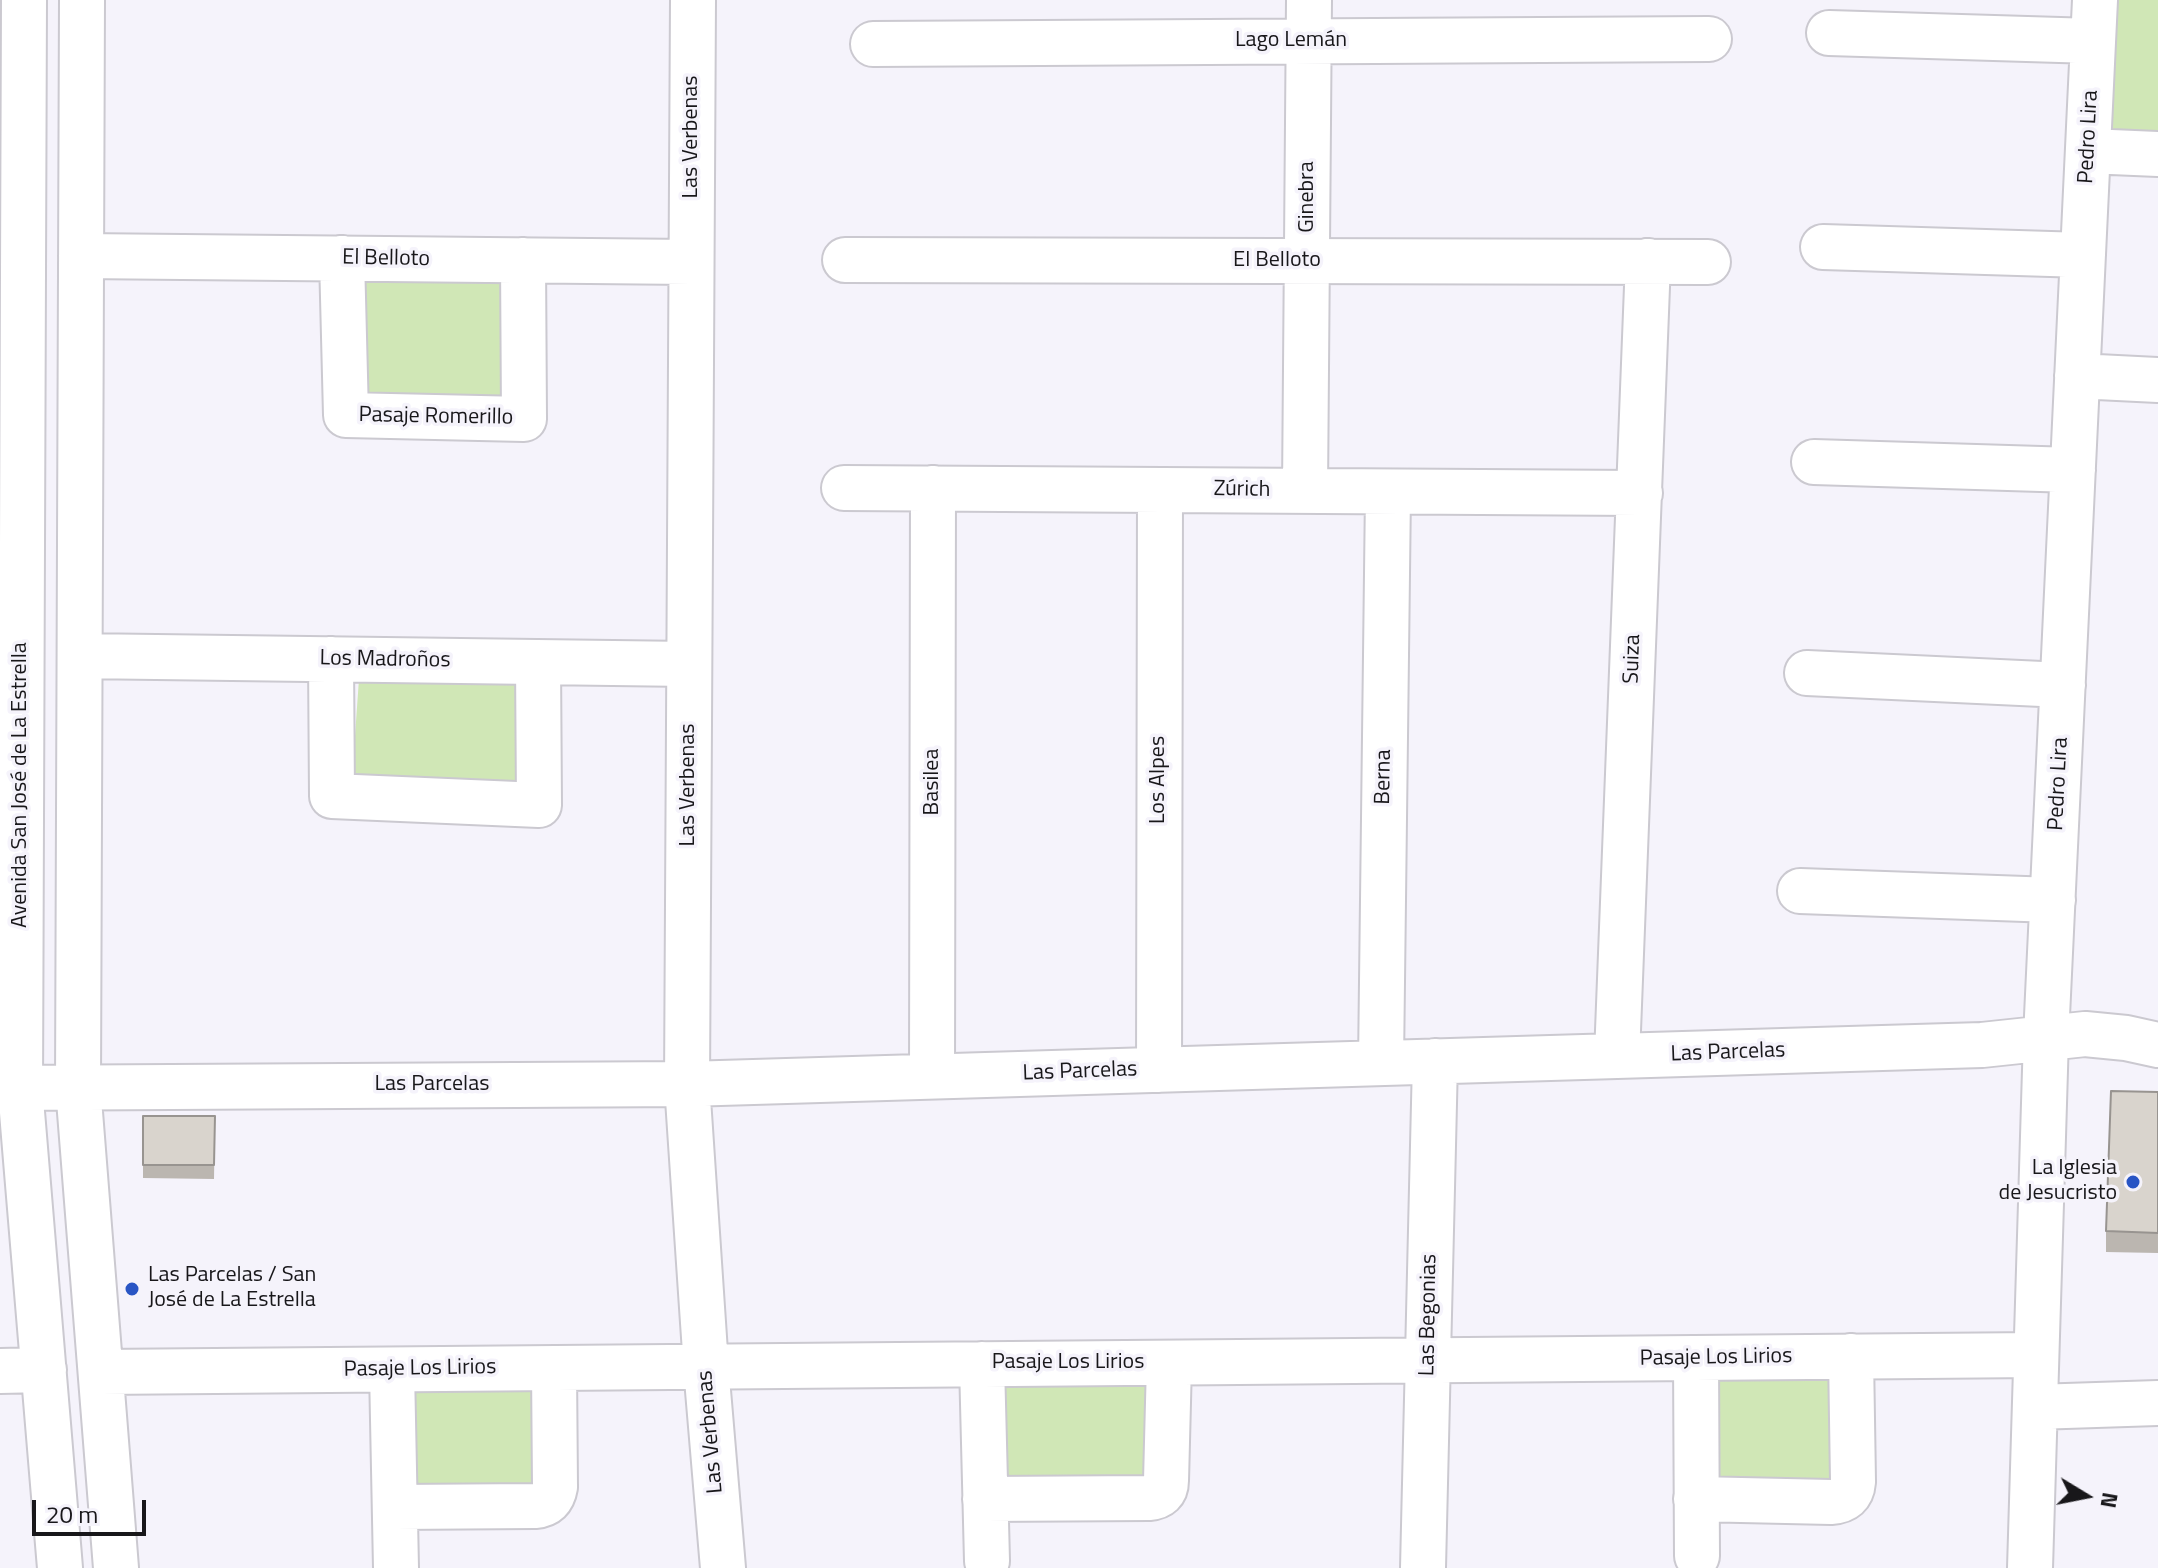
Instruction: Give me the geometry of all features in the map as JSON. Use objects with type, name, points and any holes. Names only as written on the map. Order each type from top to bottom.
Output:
[{"type":"street","name":"Avenida San José de La Estrella","points":[[24,0],[11,250],[10,1088],[44,1370],[60,1568]]},
{"type":"street","points":[[82,0],[78,1087],[116,1568]]},
{"type":"street","name":"Las Verbenas","points":[[693,0],[687,1084],[723,1568]]},
{"type":"street","name":"Lago Lemán","points":[[873,44],[1309,21],[1709,39]]},
{"type":"street","name":"Ginebra","points":[[1305,491],[1309,21]]},
{"type":"street","points":[[1829,33],[2094,21]]},
{"type":"street","name":"Pedro Lira","points":[[2030,1568],[2046,1037],[2094,21]]},
{"type":"street","points":[[2088,151],[2158,154]]},
{"type":"street","points":[[1823,247],[2083,255]]},
{"type":"street","name":"El Belloto","points":[[81,256],[691,262]]},
{"type":"street","name":"Pasaje Romerillo","points":[[342,258],[346,415],[524,419],[523,260]]},
{"type":"street","name":"El Belloto","points":[[845,260],[1708,262]]},
{"type":"street","name":"Suiza","points":[[1617,1056],[1648,261]]},
{"type":"street","points":[[2077,376],[2158,380]]},
{"type":"street","points":[[1814,462],[2073,470]]},
{"type":"street","name":"Zúrich","points":[[844,488],[1640,493]]},
{"type":"street","name":"Basilea","points":[[932,1076],[933,488]]},
{"type":"street","name":"Los Alpes","points":[[1159,1070],[1160,490]]},
{"type":"street","name":"Berna","points":[[1381,1063],[1388,492]]},
{"type":"street","name":"Los Madroños","points":[[80,656],[689,664]]},
{"type":"street","points":[[331,659],[332,796],[539,805],[538,662]]},
{"type":"street","points":[[1807,673],[2063,685]]},
{"type":"street","points":[[1800,891],[2053,900]]},
{"type":"street","name":"Las Parcelas","points":[[10,1088],[687,1084],[1982,1045],[2085,1034],[2158,1045]]},
{"type":"street","name":"Las Begonias","points":[[1423,1568],[1435,1061]]},
{"type":"street","name":"Pasaje Los Lirios","points":[[101,1372],[2036,1355]]},
{"type":"street","points":[[1696,1499],[1840,1502],[1848,1497],[1853,1482],[1851,1356]]},
{"type":"street","points":[[1696,1358],[1697,1556]]},
{"type":"street","points":[[985,1499],[1149,1498],[1162,1493],[1166,1488],[1169,1363]]},
{"type":"street","points":[[982,1364],[987,1561]]},
{"type":"street","points":[[395,1507],[535,1506],[549,1501],[555,1487],[554,1368]]},
{"type":"street","points":[[0,1371],[44,1370]]},
{"type":"street","points":[[392,1370],[396,1568]]},
{"type":"street","points":[[2035,1407],[2158,1403]]},
{"type":"green space","points":[[2118,0],[2158,0],[2158,133],[2110,129]]},
{"type":"green space","points":[[357,269],[514,274],[513,403],[356,401]]},
{"type":"green space","points":[[518,667],[532,790],[352,778],[359,679]]},
{"type":"green space","points":[[1833,1370],[1845,1477],[1829,1491],[1719,1490],[1707,1382],[1718,1371]]},
{"type":"green space","points":[[415,1382],[528,1383],[543,1397],[534,1498],[409,1485],[406,1397]]},
{"type":"green space","points":[[1161,1382],[1159,1481],[1005,1477],[998,1384]]},
{"type":"building","name":"La Iglesia de Jesucristo","points":[[2111,1091],[2158,1092],[2158,1233],[2106,1231]]},
{"type":"building","points":[[143,1116],[215,1116],[214,1165],[143,1165]]},
{"type":"place","name":"La Iglesia de Jesucristo","points":[[2133,1182]]},
{"type":"place","name":"Las Parcelas / San José de La Estrella","points":[[132,1289]]}]
